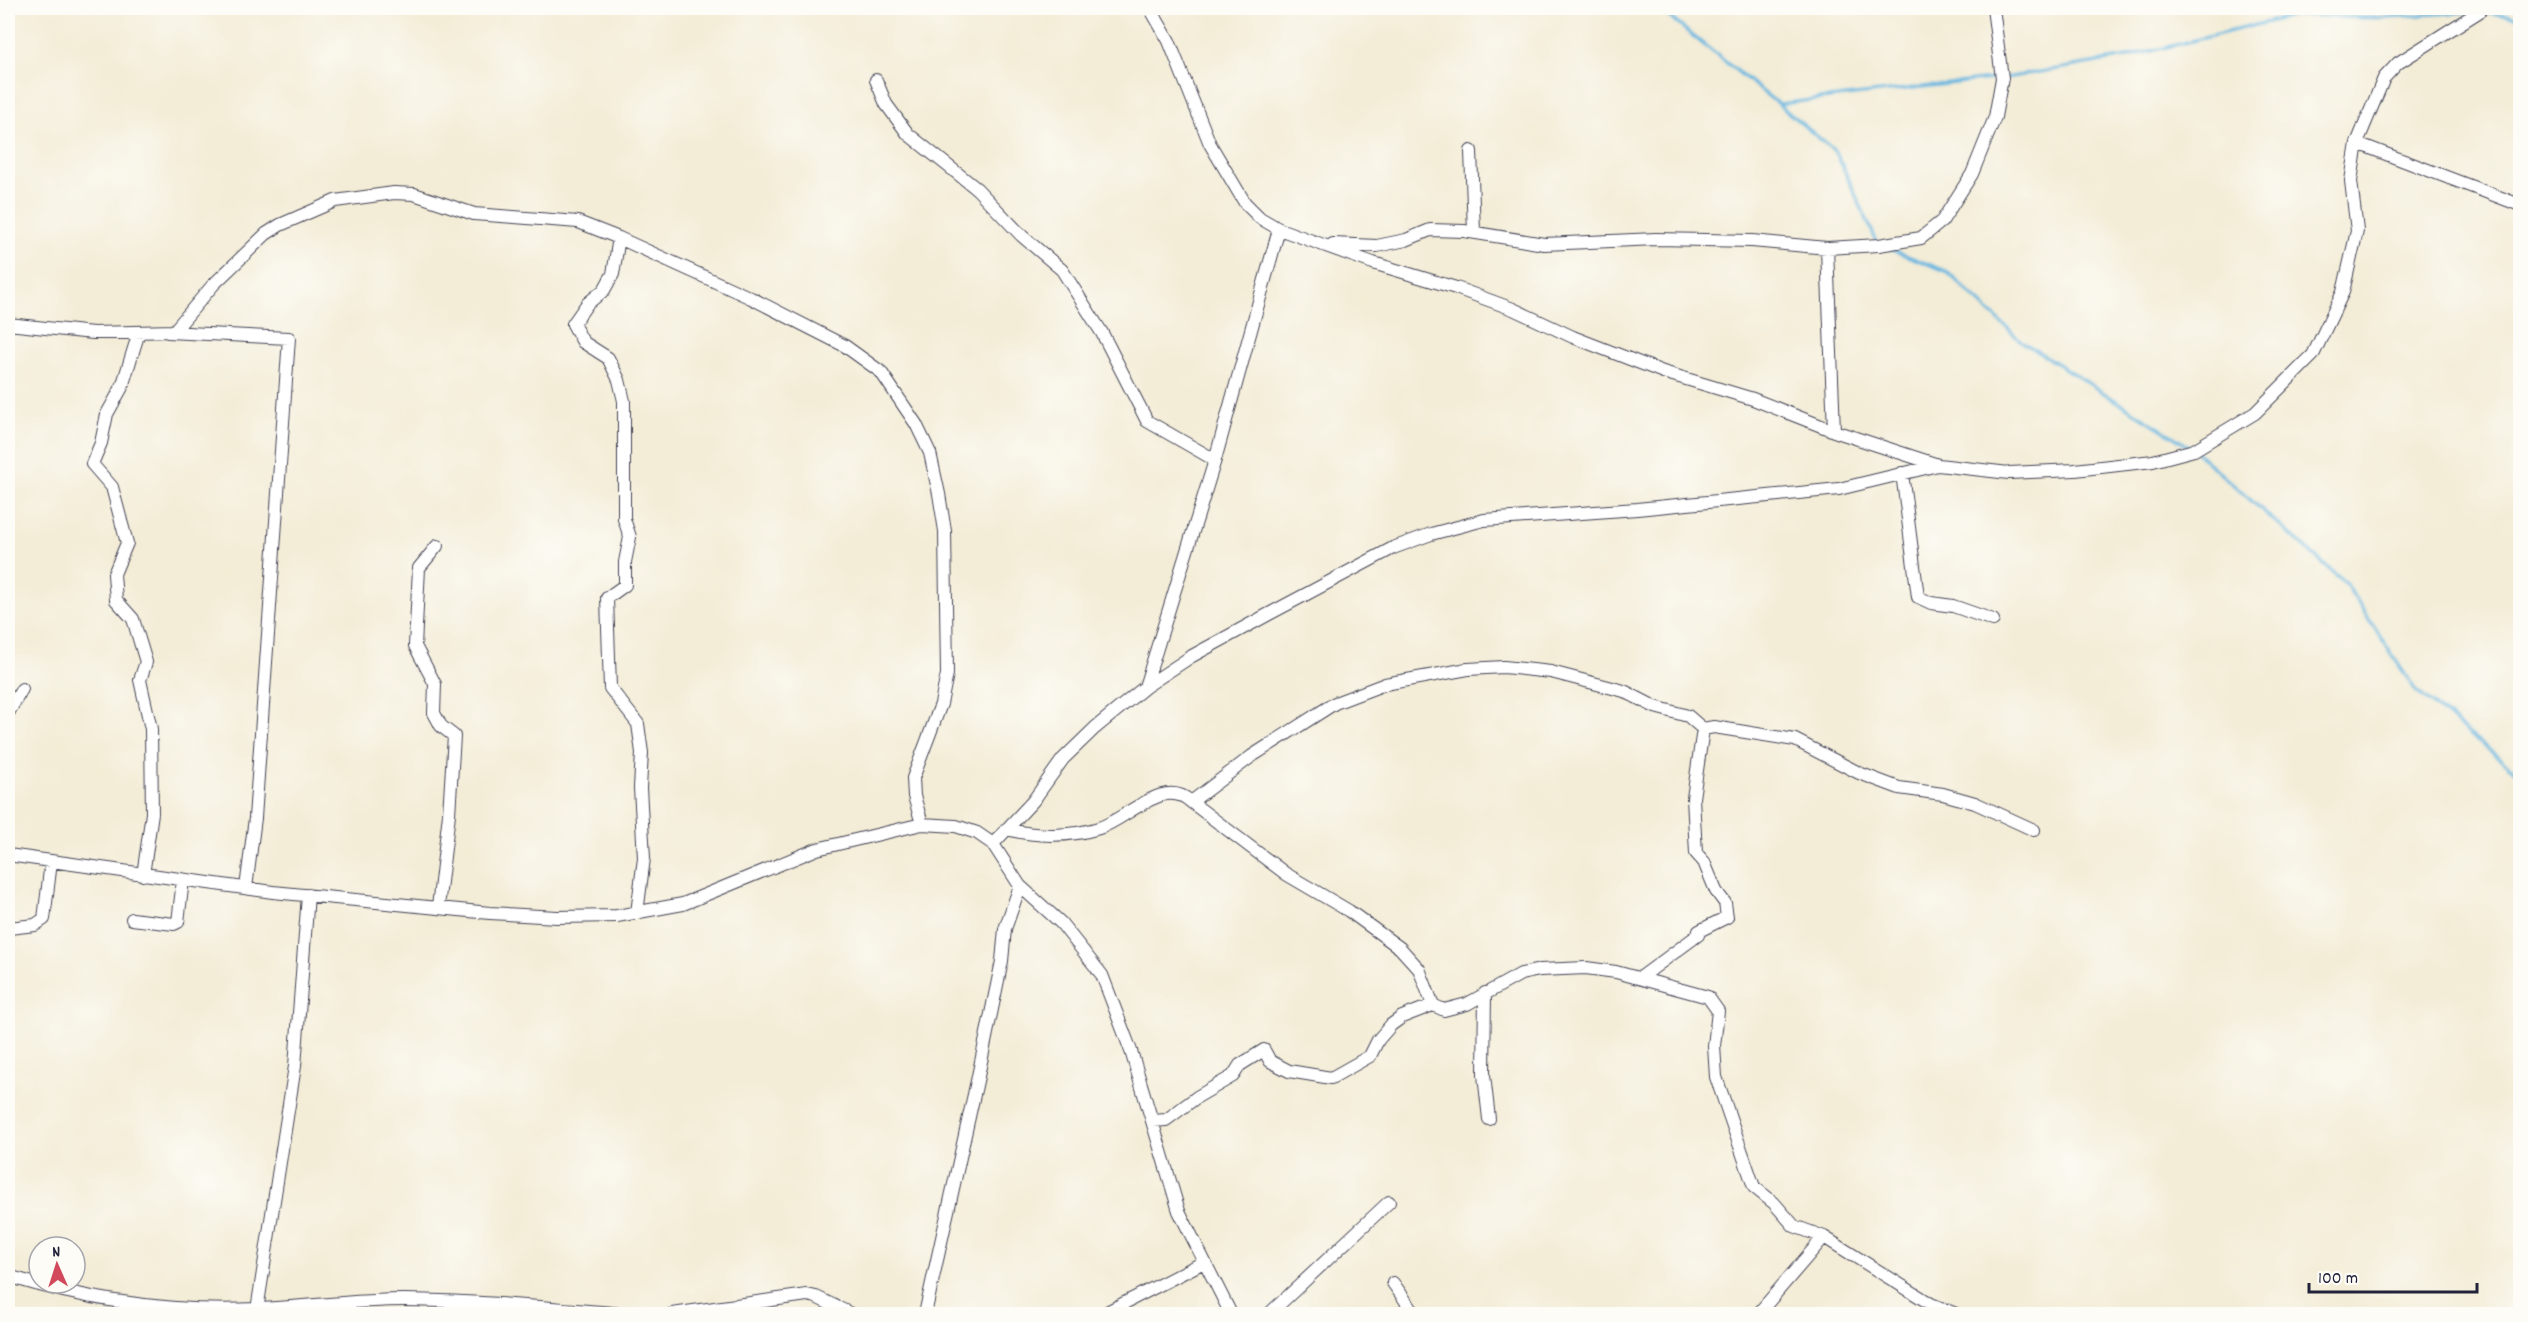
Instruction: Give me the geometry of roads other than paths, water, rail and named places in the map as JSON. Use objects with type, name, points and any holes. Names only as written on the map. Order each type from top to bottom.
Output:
[{"type":"street","points":[[1150,8],[1169,41],[1210,144],[1245,203],[1260,218],[1284,231],[1373,263],[1456,288],[1663,372],[1753,399],[1834,431],[1938,465],[2009,473],[2075,470],[2154,461],[2193,450],[2254,413],[2313,355],[2343,292],[2357,231],[2351,181],[2357,142],[2384,78],[2398,63],[2480,11],[2481,8]]},
{"type":"street","points":[[1284,231],[1309,234],[1332,244],[1377,246],[1406,240],[1430,230],[1474,232],[1545,244],[1656,239],[1752,241],[1827,248],[1879,245],[1922,238],[1942,221],[1972,174],[1995,117],[2002,78],[1993,8]]},
{"type":"street","points":[[876,80],[886,104],[908,134],[977,189],[1022,236],[1062,270],[1102,333],[1147,421],[1215,460]]},
{"type":"street","points":[[2357,142],[2520,205]]},
{"type":"street","points":[[1471,151],[1474,232]]},
{"type":"street","points":[[167,332],[174,330],[213,285],[266,234],[293,217],[354,197],[373,194],[414,194],[474,214],[578,222],[620,238],[809,326],[844,346],[881,372],[916,424],[930,453],[945,531],[949,645],[947,674],[940,704],[913,778],[914,796],[922,825]]},
{"type":"street","points":[[1145,687],[1284,231]]},
{"type":"street","points":[[620,238],[614,274],[604,290],[587,304],[573,324],[583,342],[609,358],[619,380],[624,401],[624,519],[630,537],[625,562],[625,585],[607,598],[608,649],[610,688],[638,724],[642,753],[640,798],[644,858],[637,913]]},
{"type":"street","points":[[1827,248],[1834,431]]},
{"type":"street","points":[[8,324],[93,333],[167,332],[289,338],[255,818],[246,888]]},
{"type":"street","points":[[139,332],[122,387],[107,414],[101,443],[92,464],[112,487],[127,543],[114,574],[116,600],[133,620],[146,662],[140,680],[152,729],[152,813],[143,875]]},
{"type":"street","points":[[993,844],[1033,801],[1063,759],[1095,728],[1145,687],[1192,656],[1393,548],[1431,534],[1484,520],[1637,509],[1839,489],[1938,465]]},
{"type":"street","points":[[1902,473],[1918,597],[1931,603],[1953,606],[1993,620]]},
{"type":"street","points":[[437,546],[419,568],[415,646],[435,684],[434,713],[441,726],[454,736],[449,814],[438,907]]},
{"type":"street","points":[[1191,802],[1252,756],[1335,703],[1385,684],[1468,669],[1504,667],[1551,672],[1624,691],[1655,707],[1688,716],[1703,729]]},
{"type":"street","points":[[8,713],[22,689]]},
{"type":"street","points":[[1703,729],[1714,727],[1795,740],[1879,781],[1899,788],[1942,794],[1975,803],[2034,830]]},
{"type":"street","points":[[1640,978],[1699,932],[1727,917],[1725,903],[1716,891],[1704,862],[1696,853],[1693,798],[1703,729]]},
{"type":"street","points":[[1007,829],[1028,835],[1052,835],[1100,828],[1165,793],[1178,794],[1286,874],[1357,916],[1400,948],[1419,969],[1433,1005]]},
{"type":"street","points":[[8,855],[246,888],[557,917],[637,913],[683,904],[817,849],[922,825],[956,826],[977,833],[993,844],[1020,886],[1061,923],[1102,975],[1131,1051],[1179,1211],[1231,1314]]},
{"type":"street","points":[[9,928],[36,925],[44,919],[51,862]]},
{"type":"street","points":[[132,919],[174,924],[178,922],[183,880]]},
{"type":"street","points":[[925,1314],[1002,961],[1005,929],[1020,886]]},
{"type":"street","points":[[257,1310],[295,1066],[308,895]]},
{"type":"street","points":[[1153,1121],[1166,1120],[1197,1096],[1233,1076],[1240,1065],[1264,1050],[1270,1062],[1290,1071],[1331,1078],[1370,1056],[1378,1040],[1391,1024],[1433,1005],[1452,1010],[1521,974],[1540,970],[1586,968],[1640,978],[1708,998],[1718,1011],[1714,1046],[1716,1077],[1754,1187],[1774,1203],[1794,1226],[1824,1237],[1931,1304],[1956,1314]]},
{"type":"street","points":[[1485,993],[1484,1075],[1489,1119]]},
{"type":"street","points":[[1269,1314],[1389,1202]]},
{"type":"street","points":[[1758,1314],[1824,1237]]},
{"type":"street","points":[[1103,1314],[1204,1262]]},
{"type":"street","points":[[8,1276],[52,1289],[119,1304],[206,1310],[257,1310],[327,1302],[405,1300],[563,1308],[626,1314]]},
{"type":"street","points":[[1393,1283],[1412,1314]]},
{"type":"street","points":[[672,1314],[807,1295],[851,1314]]},
{"type":"waterway","points":[[1658,8],[1778,104],[1999,78]]},
{"type":"waterway","points":[[2005,78],[2127,57],[2296,15],[2370,18],[2471,12]]},
{"type":"waterway","points":[[2484,12],[2520,18]]},
{"type":"waterway","points":[[1778,104],[1836,152],[1877,242]]},
{"type":"waterway","points":[[1887,248],[1946,271],[2021,341],[2190,447]]},
{"type":"waterway","points":[[2197,453],[2345,583],[2416,691],[2520,775]]}]
